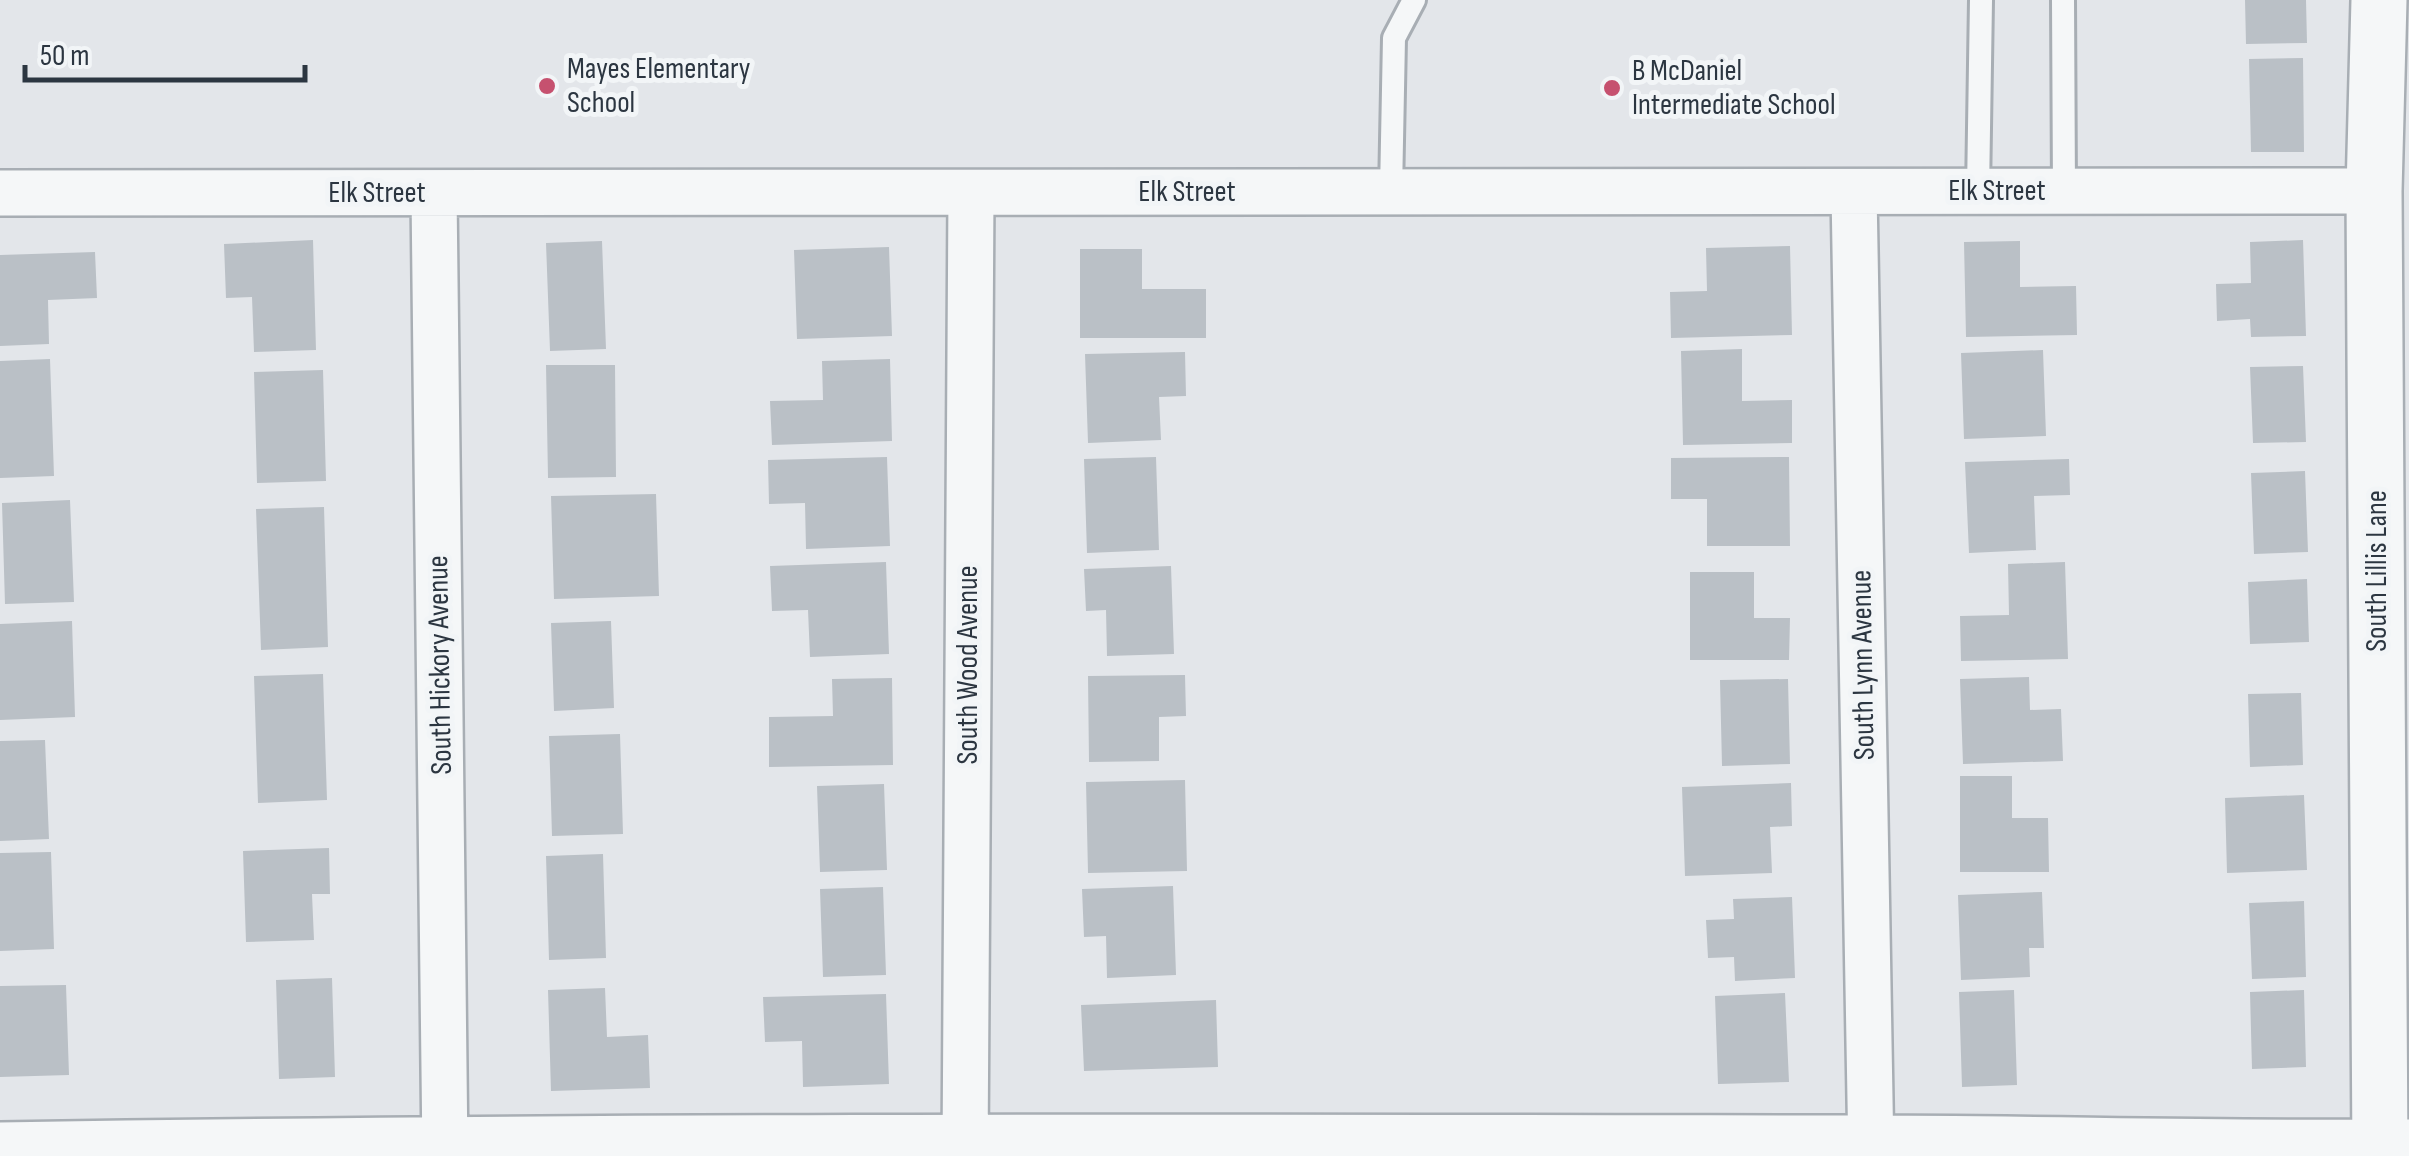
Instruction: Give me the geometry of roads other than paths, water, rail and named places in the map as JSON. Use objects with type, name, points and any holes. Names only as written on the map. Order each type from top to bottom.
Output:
[{"type":"street","name":"South Lillis Lane","points":[[2379,0],[2374,191],[2390,1147]]},
{"type":"street","name":"Elk Street","points":[[0,193],[2374,191]]},
{"type":"street","name":"South Hickory Avenue","points":[[434,192],[446,1147]]},
{"type":"street","name":"South Wood Avenue","points":[[965,1146],[971,192]]},
{"type":"street","name":"South Lynn Avenue","points":[[1854,192],[1871,1147]]},
{"type":"street","points":[[0,1144],[2390,1147]]},
{"type":"lane","points":[[1391,192],[1394,38],[1414,0]]},
{"type":"lane","points":[[1978,192],[1981,0]]},
{"type":"lane","points":[[2062,0],[2064,191]]},
{"type":"place","name":"Mayes Elementary School","points":[[547,86]]},
{"type":"place","name":"B McDaniel Intermediate School","points":[[1612,88]]}]
